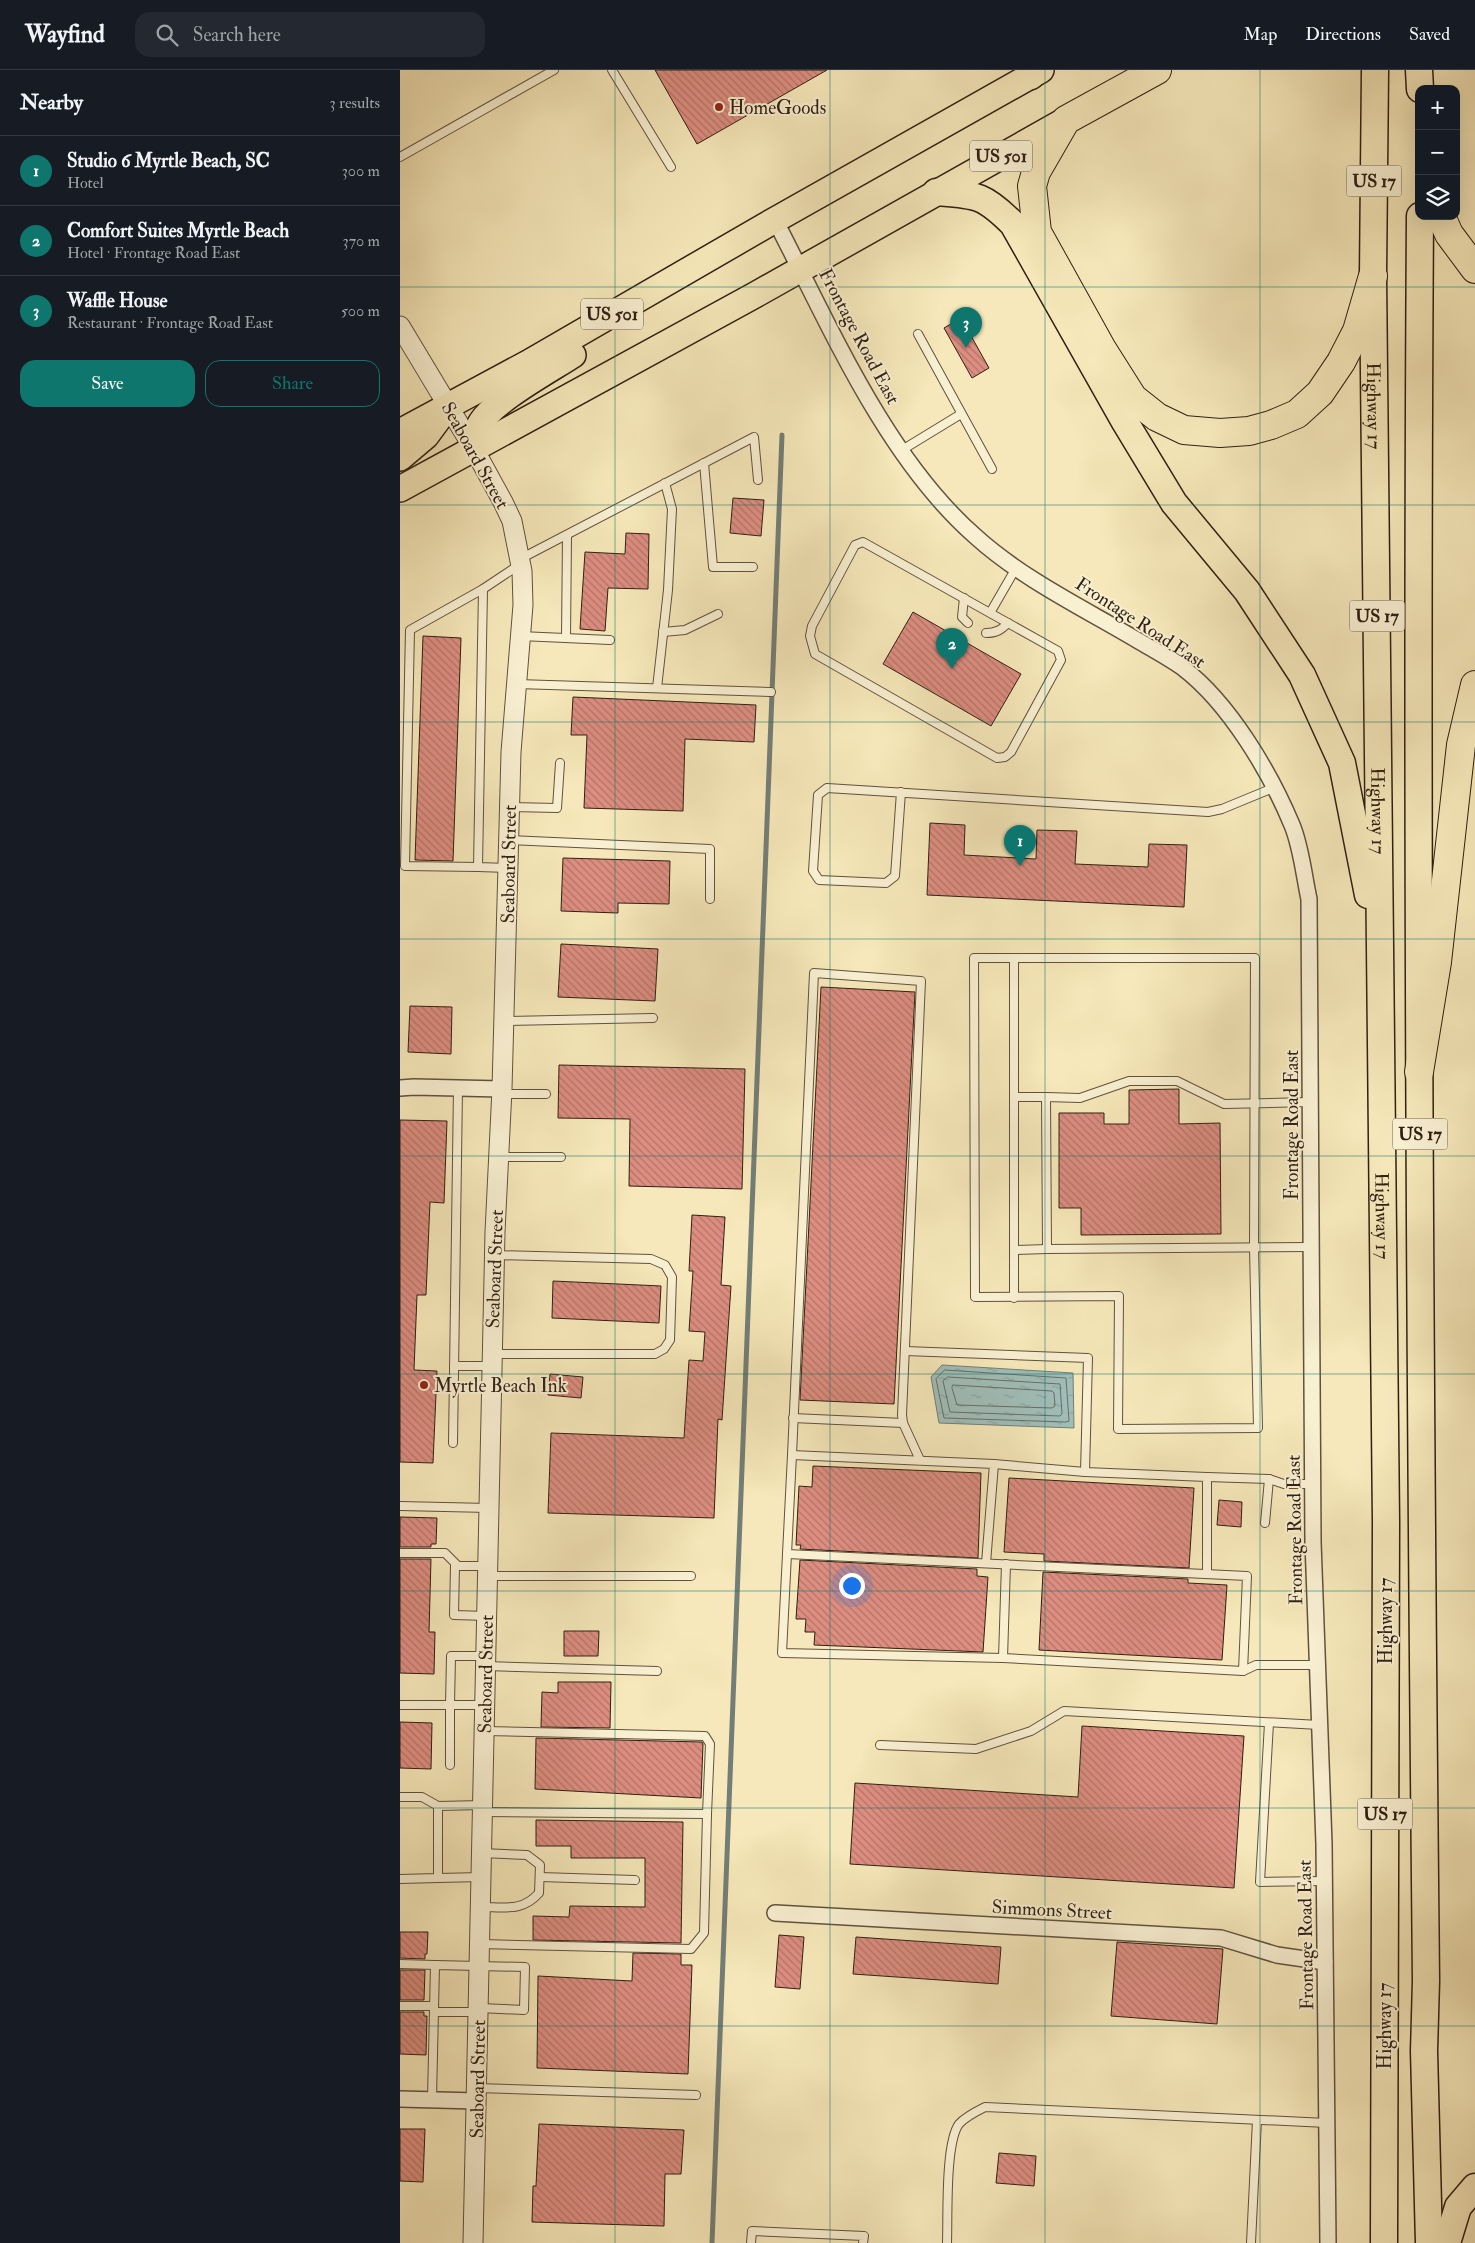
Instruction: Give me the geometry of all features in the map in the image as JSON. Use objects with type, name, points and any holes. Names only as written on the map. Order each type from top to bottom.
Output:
[{"type":"highway","name":"US 501","points":[[1066,120],[1156,70]]},
{"type":"highway","points":[[1420,70],[1420,85]]},
{"type":"highway","name":"Highway 17","points":[[1375,78],[1373,276],[1386,1512],[1384,2243]]},
{"type":"highway","points":[[1066,120],[1036,172],[1032,186],[1037,232],[1098,342],[1133,398],[1157,417],[1184,430],[1220,433],[1249,431],[1271,425],[1297,414],[1320,393],[1341,362],[1358,331],[1373,276]]},
{"type":"highway","points":[[936,192],[973,195],[994,206],[1013,224],[1125,422],[1174,503],[1247,591],[1302,675],[1342,763],[1381,957]]},
{"type":"highway","name":"Highway 17","points":[[1420,220],[1417,606],[1419,1072],[1426,1971],[1424,2051],[1429,2243]]},
{"type":"highway","points":[[1443,220],[1449,234],[1475,270]]},
{"type":"highway","points":[[1419,1072],[1438,953],[1461,745],[1475,685]]},
{"type":"highway","points":[[1447,2243],[1458,2207],[1475,2187]]},
{"type":"main road","name":"US 501","points":[[400,432],[448,404],[528,363],[1036,72]]},
{"type":"main road","name":"US 501","points":[[400,489],[1066,120]]},
{"type":"main road","points":[[474,449],[478,427],[498,404],[597,339],[661,286]]},
{"type":"main road","points":[[400,458],[426,436],[448,404]]},
{"type":"street","name":"Frontage Road East","points":[[775,220],[850,367],[902,450],[930,490],[974,536],[1016,568],[1182,668],[1208,690],[1256,754],[1293,827],[1309,899],[1313,1484],[1324,1881],[1328,2243]]},
{"type":"street","name":"Seaboard Street","points":[[400,326],[474,449],[512,521],[521,562],[523,605],[515,684],[502,1091],[494,1255],[474,2243]]},
{"type":"street","points":[[400,1088],[414,1086],[502,1091]]},
{"type":"street","name":"Simmons Street","points":[[774,1914],[1221,1938],[1277,1955],[1325,1962]]},
{"type":"street","points":[[400,2099],[432,2100],[476,2094]]},
{"type":"lane","points":[[400,157],[554,70]]},
{"type":"lane","points":[[612,70],[671,167]]},
{"type":"lane","points":[[918,334],[992,469]]},
{"type":"lane","points":[[902,450],[961,414]]},
{"type":"lane","points":[[508,868],[405,866],[410,630],[483,588],[521,562],[567,535],[754,437],[758,480]]},
{"type":"lane","points":[[704,463],[713,567],[753,567]]},
{"type":"lane","points":[[657,688],[668,590],[672,509],[665,484]]},
{"type":"lane","points":[[566,638],[567,535]]},
{"type":"lane","points":[[863,542],[964,598],[1058,652],[1061,660],[1011,752],[1005,757],[997,758],[815,654],[812,647],[812,626],[855,545],[863,542]]},
{"type":"lane","points":[[990,613],[1016,568]]},
{"type":"lane","points":[[478,867],[483,588]]},
{"type":"lane","points":[[964,598],[962,617],[968,623]]},
{"type":"lane","points":[[663,632],[685,630],[718,614]]},
{"type":"lane","points":[[986,633],[1000,630],[1008,623]]},
{"type":"lane","points":[[520,636],[610,640]]},
{"type":"lane","points":[[515,684],[771,692]]},
{"type":"lane","points":[[510,807],[557,808],[560,763]]},
{"type":"lane","points":[[901,792],[895,876],[886,883],[820,880],[814,871],[818,795],[827,788],[901,792],[1208,812],[1222,810],[1273,788]]},
{"type":"lane","points":[[509,840],[710,849],[710,899]]},
{"type":"lane","points":[[974,958],[1255,958],[1253,1104],[1258,1428],[1118,1429],[1119,1296],[975,1297],[974,958]]},
{"type":"lane","points":[[1014,959],[1014,1298]]},
{"type":"lane","points":[[920,1460],[903,1423],[922,981],[814,972],[782,1653],[1003,1658],[1243,1671],[1256,1665],[1317,1665]]},
{"type":"lane","points":[[504,1021],[653,1018]]},
{"type":"lane","points":[[1014,1097],[1080,1098],[1129,1081],[1176,1080],[1224,1104],[1310,1102]]},
{"type":"lane","points":[[453,1443],[458,1088]]},
{"type":"lane","points":[[502,1091],[546,1094]]},
{"type":"lane","points":[[1046,1097],[1047,1249]]},
{"type":"lane","points":[[499,1157],[560,1157]]},
{"type":"lane","points":[[1014,1250],[1311,1248]]},
{"type":"lane","points":[[454,1366],[492,1360],[655,1354],[664,1349],[670,1340],[672,1277],[665,1265],[651,1259],[494,1255]]},
{"type":"lane","points":[[905,1351],[1088,1358],[1085,1472]]},
{"type":"lane","points":[[793,1418],[903,1423]]},
{"type":"lane","points":[[792,1455],[994,1464],[1085,1472],[1268,1479],[1284,1484],[1313,1484]]},
{"type":"lane","points":[[986,1563],[994,1464]]},
{"type":"lane","points":[[1207,1477],[1207,1574]]},
{"type":"lane","points":[[1265,1523],[1268,1479]]},
{"type":"lane","points":[[400,1506],[489,1508]]},
{"type":"lane","points":[[400,1553],[444,1553],[458,1566],[488,1571],[691,1576]]},
{"type":"lane","points":[[787,1554],[1247,1576],[1243,1671]]},
{"type":"lane","points":[[1003,1658],[1006,1564]]},
{"type":"lane","points":[[458,1566],[455,1566],[454,1615],[486,1616]]},
{"type":"lane","points":[[450,1765],[451,1656],[485,1661],[658,1671]]},
{"type":"lane","points":[[400,1705],[485,1705]]},
{"type":"lane","points":[[880,1745],[976,1749],[1031,1731],[1064,1711],[1319,1725]]},
{"type":"lane","points":[[1269,1723],[1260,1882],[1324,1881]]},
{"type":"lane","points":[[480,1944],[691,1949],[704,1933],[710,1744],[705,1736],[484,1730]]},
{"type":"lane","points":[[400,1797],[422,1797],[438,1806],[707,1814]]},
{"type":"lane","points":[[438,1806],[438,1878]]},
{"type":"lane","points":[[480,1907],[523,1906],[539,1893],[540,1878],[540,1865],[527,1855],[481,1853]]},
{"type":"lane","points":[[400,1879],[481,1877]]},
{"type":"lane","points":[[540,1878],[635,1880]]},
{"type":"lane","points":[[400,1964],[479,1964],[525,1967],[524,2010],[434,2009],[400,2006]]},
{"type":"lane","points":[[432,2100],[435,1965]]},
{"type":"lane","points":[[476,2094],[696,2094]]},
{"type":"lane","points":[[947,2243],[953,2140],[960,2124],[985,2107],[1327,2123]]},
{"type":"lane","points":[[1251,2243],[1257,2120]]},
{"type":"lane","points":[[751,2243],[752,2231],[864,2236],[864,2243]]},
{"type":"water","points":[[942,1365],[1073,1373],[1074,1428],[939,1423],[931,1377]]},
{"type":"building","name":"HomeGoods","points":[[655,70],[827,70],[697,144]]},
{"type":"building","points":[[961,318],[989,368],[972,378],[944,328]]},
{"type":"building","points":[[733,498],[764,500],[761,536],[730,533]]},
{"type":"building","points":[[626,533],[649,534],[648,589],[608,588],[605,631],[580,629],[585,552],[625,554]]},
{"type":"building","points":[[913,612],[1021,674],[991,726],[883,664]]},
{"type":"building","points":[[423,636],[461,638],[453,861],[415,860]]},
{"type":"building","points":[[573,697],[756,705],[754,742],[685,739],[683,811],[584,808],[587,735],[571,735]]},
{"type":"building","points":[[930,823],[965,825],[964,855],[1036,859],[1037,830],[1077,831],[1075,864],[1148,867],[1149,844],[1187,845],[1184,907],[927,895]]},
{"type":"building","points":[[563,858],[670,861],[669,904],[618,903],[618,913],[561,911]]},
{"type":"building","points":[[561,944],[658,949],[655,1001],[558,997]]},
{"type":"building","points":[[821,987],[915,992],[894,1404],[800,1400]]},
{"type":"building","points":[[410,1006],[452,1007],[451,1054],[408,1052]]},
{"type":"building","points":[[559,1065],[745,1069],[742,1189],[629,1186],[630,1119],[558,1118]]},
{"type":"building","points":[[1179,1089],[1179,1124],[1220,1123],[1221,1234],[1081,1235],[1081,1208],[1059,1208],[1059,1113],[1104,1113],[1104,1124],[1129,1124],[1129,1090]]},
{"type":"building","points":[[400,1120],[447,1121],[444,1203],[430,1202],[426,1295],[417,1295],[414,1370],[437,1371],[433,1463],[400,1462]]},
{"type":"building","points":[[692,1215],[725,1217],[721,1285],[731,1286],[722,1420],[718,1419],[714,1518],[548,1513],[551,1433],[684,1438],[689,1360],[703,1361],[705,1332],[689,1331],[693,1271],[689,1271]]},
{"type":"building","points":[[553,1281],[661,1286],[659,1323],[552,1318]]},
{"type":"building","points":[[550,1374],[583,1377],[581,1398],[548,1395]]},
{"type":"building","points":[[813,1466],[981,1473],[978,1558],[800,1549],[801,1545],[796,1545],[799,1486],[812,1487]]},
{"type":"building","points":[[1009,1478],[1194,1488],[1189,1568],[1044,1561],[1044,1554],[1004,1552]]},
{"type":"building","points":[[1219,1500],[1242,1502],[1241,1527],[1217,1525]]},
{"type":"building","points":[[400,1517],[437,1518],[436,1544],[431,1544],[431,1547],[400,1547]]},
{"type":"building","points":[[400,1559],[431,1559],[429,1632],[435,1632],[434,1674],[400,1673]]},
{"type":"building","points":[[800,1560],[977,1569],[977,1576],[988,1577],[983,1652],[814,1645],[815,1632],[805,1632],[806,1619],[796,1619]]},
{"type":"building","points":[[1043,1572],[1188,1579],[1188,1583],[1227,1585],[1222,1660],[1039,1650]]},
{"type":"building","points":[[564,1631],[599,1631],[598,1656],[564,1656]]},
{"type":"building","points":[[558,1682],[611,1682],[610,1728],[541,1727],[542,1692],[558,1693]]},
{"type":"building","points":[[400,1722],[432,1723],[431,1769],[400,1768]]},
{"type":"building","points":[[1082,1726],[1244,1736],[1234,1888],[850,1864],[855,1783],[1078,1797]]},
{"type":"building","points":[[536,1738],[702,1742],[701,1798],[535,1789]]},
{"type":"building","points":[[536,1820],[683,1822],[681,1943],[533,1940],[533,1916],[569,1917],[570,1906],[645,1907],[645,1858],[571,1858],[571,1846],[536,1846]]},
{"type":"building","points":[[400,1932],[428,1932],[425,1959],[400,1958]]},
{"type":"building","points":[[779,1935],[804,1937],[800,1989],[775,1987]]},
{"type":"building","points":[[856,1937],[1001,1947],[998,1984],[853,1974]]},
{"type":"building","points":[[1117,1942],[1223,1949],[1217,2024],[1111,2016]]},
{"type":"building","points":[[633,1953],[681,1954],[681,1965],[692,1965],[688,2074],[537,2068],[538,1976],[632,1981]]},
{"type":"building","points":[[400,1970],[425,1970],[424,2000],[400,2000]]},
{"type":"building","points":[[400,2012],[424,2012],[424,2016],[427,2016],[426,2055],[400,2054]]},
{"type":"building","points":[[539,2124],[684,2130],[681,2174],[665,2174],[664,2226],[532,2222],[533,2186],[536,2186]]},
{"type":"building","points":[[400,2129],[425,2129],[423,2182],[400,2181]]},
{"type":"building","points":[[999,2153],[1036,2156],[1034,2186],[996,2183]]},
{"type":"waterway","points":[[712,2243],[782,435]]},
{"type":"place","name":"HomeGoods","points":[[719,107]]},
{"type":"place","name":"Waffle House","points":[[966,348]]},
{"type":"place","name":"Comfort Suites Myrtle Beach","points":[[952,669]]},
{"type":"place","name":"Studio 6 Myrtle Beach, SC","points":[[1020,866]]},
{"type":"place","name":"Myrtle Beach Ink","points":[[424,1385]]}]
